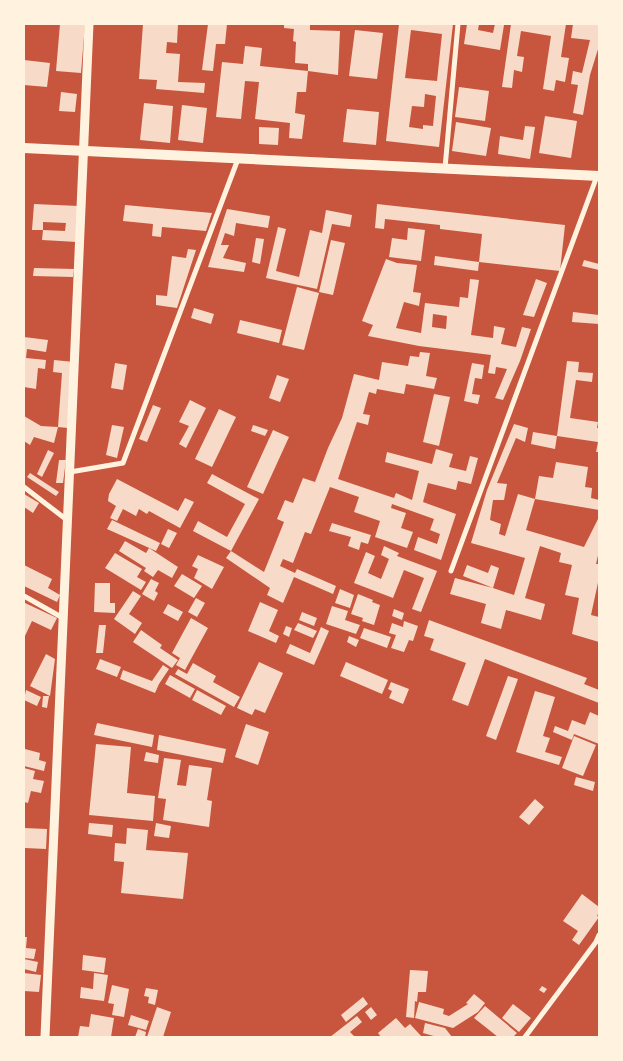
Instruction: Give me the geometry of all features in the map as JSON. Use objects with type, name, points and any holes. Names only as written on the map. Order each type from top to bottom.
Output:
[{"type":"main road","points":[[24,148],[598,176]]},
{"type":"street","points":[[45,1037],[89,24]]},
{"type":"street","points":[[445,168],[458,24]]},
{"type":"street","points":[[70,472],[123,463],[238,159]]},
{"type":"street","points":[[451,571],[598,176]]},
{"type":"street","points":[[24,487],[68,521]]},
{"type":"street","points":[[24,596],[63,618]]},
{"type":"street","points":[[525,1037],[596,942],[599,935]]},
{"type":"building","points":[[60,24],[85,24],[81,73],[56,71]]},
{"type":"building","points":[[143,24],[178,24],[177,43],[167,42],[166,53],[180,54],[178,82],[205,83],[204,93],[156,89],[157,80],[139,79]]},
{"type":"building","points":[[208,24],[227,24],[225,44],[216,44],[213,71],[202,70]]},
{"type":"building","points":[[284,24],[310,24],[310,30],[340,31],[338,75],[308,71],[308,64],[295,63],[296,42],[293,41],[294,29],[284,28]]},
{"type":"building","points":[[399,24],[453,24],[439,147],[386,141]],"holes":[[[411,30],[442,34],[437,81],[405,78]],[[425,94],[436,96],[433,126],[423,125],[423,129],[409,127],[412,106],[424,107]]]},
{"type":"building","points":[[467,24],[479,24],[478,30],[493,33],[495,24],[504,25],[500,50],[464,44]]},
{"type":"building","points":[[511,24],[566,24],[561,57],[569,58],[565,82],[556,80],[554,91],[543,89],[551,36],[521,31],[517,56],[524,57],[522,72],[514,70],[512,88],[502,87]]},
{"type":"building","points":[[573,24],[599,24],[599,46],[590,75],[583,115],[573,113],[578,85],[571,84],[573,71],[582,73],[590,40],[571,38]]},
{"type":"building","points":[[355,30],[383,33],[377,79],[349,76]]},
{"type":"building","points":[[245,46],[262,48],[260,66],[308,71],[306,92],[297,92],[295,113],[305,115],[302,139],[289,138],[290,123],[255,119],[259,82],[245,81],[241,119],[216,117],[222,62],[243,64]]},
{"type":"building","points":[[24,60],[50,63],[47,87],[24,85]]},
{"type":"building","points":[[459,87],[489,91],[485,121],[455,117]]},
{"type":"building","points":[[61,92],[77,94],[75,112],[59,111]]},
{"type":"building","points":[[144,103],[173,106],[170,143],[140,140]]},
{"type":"building","points":[[182,105],[207,108],[203,143],[178,140]]},
{"type":"building","points":[[347,109],[379,112],[376,145],[343,142]]},
{"type":"building","points":[[545,116],[577,121],[571,158],[539,153]]},
{"type":"building","points":[[456,122],[491,128],[486,156],[452,151]]},
{"type":"building","points":[[525,126],[535,127],[530,159],[498,154],[500,136],[523,140]]},
{"type":"building","points":[[259,127],[279,128],[278,145],[259,144]]},
{"type":"building","points":[[34,204],[79,206],[77,242],[42,240],[43,230],[32,230]],"holes":[[[43,222],[66,223],[65,231],[43,230]]]},
{"type":"building","points":[[377,204],[565,225],[560,271],[479,262],[482,234],[440,229],[440,225],[385,219],[384,229],[375,228]]},
{"type":"building","points":[[125,205],[212,213],[206,231],[162,227],[161,237],[152,236],[153,224],[123,221]]},
{"type":"building","points":[[227,209],[270,216],[268,228],[236,223],[234,236],[225,233],[221,245],[229,245],[223,258],[246,263],[244,272],[208,267]]},
{"type":"building","points":[[326,210],[352,215],[350,227],[332,224],[317,289],[266,278],[278,227],[286,229],[276,271],[299,277],[310,230],[322,233]]},
{"type":"building","points":[[408,228],[425,230],[421,261],[389,257],[392,238],[407,240]]},
{"type":"building","points":[[256,238],[264,239],[260,264],[252,262]]},
{"type":"building","points":[[331,240],[345,243],[333,295],[319,292]]},
{"type":"building","points":[[188,249],[196,250],[177,308],[156,305],[156,295],[167,296],[172,256],[186,258]]},
{"type":"building","points":[[435,256],[479,262],[478,271],[434,265]]},
{"type":"building","points":[[386,259],[397,263],[417,265],[413,292],[421,293],[419,306],[404,302],[396,328],[421,333],[425,303],[459,307],[460,297],[468,298],[470,279],[479,280],[471,335],[493,338],[494,326],[505,328],[501,344],[516,347],[522,327],[531,329],[520,361],[503,400],[495,398],[507,369],[496,367],[495,374],[488,373],[491,355],[419,346],[368,336],[373,325],[362,321]],"holes":[[[433,314],[447,316],[446,329],[432,327]]]},
{"type":"building","points":[[584,260],[599,264],[599,270],[582,266]]},
{"type":"building","points":[[34,268],[74,269],[73,277],[33,276]]},
{"type":"building","points":[[536,279],[547,283],[534,317],[523,315]]},
{"type":"building","points":[[297,287],[319,293],[304,350],[282,345]]},
{"type":"building","points":[[194,308],[214,314],[211,324],[191,318]]},
{"type":"building","points":[[573,312],[599,315],[599,324],[572,322]]},
{"type":"building","points":[[240,320],[282,330],[279,343],[237,333]]},
{"type":"building","points":[[24,337],[48,340],[46,352],[27,349],[26,358],[46,360],[45,369],[38,368],[36,389],[24,387]]},
{"type":"building","points":[[420,352],[430,353],[426,376],[437,378],[434,389],[406,384],[404,394],[377,389],[376,394],[369,392],[363,414],[370,415],[368,425],[357,422],[338,479],[394,498],[396,493],[412,500],[419,471],[385,462],[387,452],[432,464],[436,449],[453,454],[449,467],[466,471],[470,456],[478,458],[471,484],[458,481],[456,490],[428,483],[423,502],[456,514],[441,560],[414,550],[418,537],[437,544],[440,534],[430,530],[434,519],[392,504],[391,508],[406,513],[401,528],[413,532],[407,548],[375,537],[380,521],[354,512],[359,497],[330,487],[311,534],[305,532],[293,563],[283,559],[280,566],[295,573],[297,569],[336,586],[333,594],[294,577],[283,603],[267,595],[270,588],[226,558],[231,551],[264,572],[284,522],[277,519],[285,500],[293,503],[303,478],[315,482],[342,418],[354,374],[379,380],[382,362],[408,366],[410,356],[419,357]]},
{"type":"building","points":[[54,360],[74,362],[68,428],[58,427],[62,373],[53,372]]},
{"type":"building","points":[[567,361],[579,362],[578,372],[593,373],[592,382],[576,380],[570,418],[598,422],[599,452],[596,452],[598,442],[557,436]]},
{"type":"building","points":[[115,363],[127,365],[123,390],[111,388]]},
{"type":"building","points":[[472,363],[484,365],[482,379],[475,378],[472,394],[480,395],[478,404],[464,401]]},
{"type":"building","points":[[277,375],[289,379],[280,402],[269,398]]},
{"type":"building","points":[[434,394],[450,397],[439,446],[423,442]]},
{"type":"building","points":[[190,400],[206,408],[186,448],[179,444],[189,426],[179,422]]},
{"type":"building","points":[[153,405],[161,408],[147,442],[139,439]]},
{"type":"building","points":[[219,409],[236,417],[212,467],[195,459]]},
{"type":"building","points":[[24,416],[41,426],[58,427],[54,443],[34,437],[30,445],[24,441]]},
{"type":"building","points":[[514,424],[528,428],[525,442],[516,438],[497,483],[507,484],[504,500],[493,500],[490,520],[501,524],[499,534],[505,536],[518,494],[535,499],[526,530],[584,547],[599,517],[599,551],[596,564],[599,564],[599,578],[591,615],[599,617],[599,642],[572,634],[579,598],[565,595],[572,565],[559,562],[561,553],[540,546],[525,598],[545,604],[541,620],[506,610],[501,629],[481,623],[486,604],[450,594],[455,578],[514,595],[525,558],[471,543],[487,490]]},
{"type":"building","points":[[112,425],[124,427],[117,458],[106,455]]},
{"type":"building","points":[[253,425],[268,430],[265,436],[251,431]]},
{"type":"building","points":[[273,430],[289,437],[263,494],[247,487]]},
{"type":"building","points":[[533,432],[557,436],[555,449],[531,444]]},
{"type":"building","points":[[48,450],[54,453],[42,477],[37,474]]},
{"type":"building","points":[[59,460],[66,460],[63,483],[56,483]]},
{"type":"building","points":[[556,462],[588,467],[585,487],[592,488],[591,498],[599,500],[599,510],[535,499],[539,476],[553,478]]},
{"type":"building","points":[[30,473],[59,492],[56,496],[27,477]]},
{"type":"building","points":[[212,474],[259,499],[231,551],[193,531],[198,521],[227,537],[245,504],[207,483]]},
{"type":"building","points":[[117,479],[178,511],[185,498],[194,502],[180,528],[149,511],[147,514],[139,509],[136,516],[123,509],[117,521],[110,518],[116,506],[108,501],[109,494]]},
{"type":"building","points":[[24,494],[39,503],[33,513],[24,507]]},
{"type":"building","points":[[112,520],[160,543],[156,551],[107,529]]},
{"type":"building","points":[[332,523],[371,535],[368,544],[361,542],[359,550],[348,546],[351,537],[329,531]]},
{"type":"building","points":[[168,529],[177,533],[169,548],[161,544]]},
{"type":"building","points":[[125,541],[146,553],[149,548],[178,567],[172,578],[158,570],[153,577],[144,571],[146,568],[119,551]]},
{"type":"building","points":[[384,546],[399,553],[397,556],[437,571],[421,612],[412,609],[424,578],[404,570],[393,598],[354,583],[366,552],[375,556],[368,573],[381,579],[389,559],[381,555]]},
{"type":"building","points":[[115,553],[142,569],[137,577],[146,582],[141,590],[105,568]]},
{"type":"building","points":[[198,555],[224,567],[212,589],[194,578],[198,569],[192,566]]},
{"type":"building","points":[[24,565],[52,579],[48,588],[60,595],[57,602],[24,586]]},
{"type":"building","points":[[467,565],[488,573],[491,565],[499,568],[493,588],[463,576]]},
{"type":"building","points":[[182,574],[202,586],[194,598],[174,586]]},
{"type":"building","points":[[151,579],[159,583],[155,591],[158,593],[154,601],[142,594]]},
{"type":"building","points":[[95,583],[110,583],[110,603],[115,603],[115,613],[94,612]]},
{"type":"building","points":[[340,589],[354,595],[350,608],[335,603]]},
{"type":"building","points":[[133,591],[141,596],[129,614],[142,623],[135,634],[114,619]]},
{"type":"building","points":[[358,594],[380,605],[374,625],[362,621],[363,618],[351,614]]},
{"type":"building","points":[[196,598],[205,603],[197,617],[188,612]]},
{"type":"building","points":[[260,602],[278,610],[269,631],[279,636],[276,643],[248,631]]},
{"type":"building","points":[[25,603],[57,618],[51,630],[32,621],[24,638]]},
{"type":"building","points":[[168,604],[183,612],[178,621],[163,613]]},
{"type":"building","points":[[332,606],[348,611],[345,620],[360,625],[356,634],[326,624]]},
{"type":"building","points":[[394,609],[404,613],[402,620],[392,616]]},
{"type":"building","points":[[302,612],[317,618],[314,626],[299,620]]},
{"type":"building","points":[[191,618],[208,628],[185,670],[176,665],[180,658],[172,653]]},
{"type":"building","points":[[429,620],[587,678],[584,684],[599,690],[599,703],[485,659],[468,706],[452,700],[466,663],[430,650],[434,639],[424,636]]},
{"type":"building","points":[[404,621],[418,626],[413,641],[409,640],[404,652],[391,648],[396,635],[389,633],[392,623],[403,627]]},
{"type":"building","points":[[298,623],[317,631],[313,638],[294,630]]},
{"type":"building","points":[[99,625],[106,625],[103,653],[96,653]]},
{"type":"building","points":[[286,626],[292,628],[289,637],[283,634]]},
{"type":"building","points":[[321,627],[329,631],[314,665],[286,653],[290,644],[310,653]]},
{"type":"building","points":[[364,628],[391,637],[387,648],[360,638]]},
{"type":"building","points":[[141,630],[162,645],[160,648],[178,660],[172,668],[133,642]]},
{"type":"building","points":[[349,636],[359,640],[356,647],[347,642]]},
{"type":"building","points":[[46,654],[55,659],[50,696],[30,686]]},
{"type":"building","points":[[100,659],[121,667],[117,677],[96,669]]},
{"type":"building","points":[[259,662],[283,673],[265,713],[255,709],[252,715],[237,708]]},
{"type":"building","points":[[346,662],[388,680],[382,694],[340,676]]},
{"type":"building","points":[[193,663],[216,676],[213,682],[240,697],[234,707],[175,674],[178,669],[187,674]]},
{"type":"building","points":[[163,665],[169,669],[155,693],[120,679],[123,670],[152,681]]},
{"type":"building","points":[[170,675],[195,689],[190,698],[165,684]]},
{"type":"building","points":[[508,676],[518,679],[496,740],[486,736]]},
{"type":"building","points":[[391,682],[409,689],[403,704],[389,698],[392,691],[388,689]]},
{"type":"building","points":[[26,690],[41,697],[37,706],[24,700]]},
{"type":"building","points":[[197,690],[226,706],[221,715],[192,700]]},
{"type":"building","points":[[535,691],[555,697],[543,736],[550,738],[545,752],[562,757],[559,765],[516,752]]},
{"type":"building","points":[[43,696],[49,696],[47,708],[42,707]]},
{"type":"building","points":[[590,712],[599,716],[599,744],[574,734],[572,740],[553,732],[555,726],[568,731],[572,720],[585,725]]},
{"type":"building","points":[[97,723],[154,735],[152,747],[94,735]]},
{"type":"building","points":[[246,724],[269,732],[258,765],[235,757]]},
{"type":"building","points":[[159,735],[226,749],[223,763],[157,750]]},
{"type":"building","points":[[574,736],[596,745],[583,776],[562,768]]},
{"type":"building","points":[[96,744],[131,747],[127,793],[155,796],[153,821],[89,815]]},
{"type":"building","points":[[25,749],[40,753],[39,760],[46,762],[44,771],[24,766]]},
{"type":"building","points":[[146,752],[159,755],[158,763],[144,761]]},
{"type":"building","points":[[164,758],[181,760],[177,785],[186,786],[189,765],[212,768],[207,800],[212,801],[209,827],[163,820],[166,799],[158,798]]},
{"type":"building","points":[[24,768],[35,771],[33,779],[44,781],[41,793],[31,791],[28,803],[24,802]]},
{"type":"building","points":[[576,777],[595,782],[593,791],[574,785]]},
{"type":"building","points":[[535,799],[544,807],[529,825],[519,817]]},
{"type":"building","points":[[89,823],[113,825],[112,837],[88,834]]},
{"type":"building","points":[[156,823],[171,826],[169,838],[154,836]]},
{"type":"building","points":[[24,828],[47,829],[46,849],[25,848]]},
{"type":"building","points":[[127,828],[148,830],[146,850],[188,853],[183,899],[121,893],[124,862],[114,861],[115,843],[126,844]]},
{"type":"building","points":[[582,894],[599,907],[597,916],[599,917],[579,945],[572,940],[578,931],[563,921]]},
{"type":"building","points":[[24,937],[27,937],[26,948],[36,949],[34,959],[24,958]]},
{"type":"building","points":[[83,955],[106,958],[104,973],[82,970]]},
{"type":"building","points":[[24,959],[38,962],[36,972],[24,969]]},
{"type":"building","points":[[410,970],[428,971],[426,992],[418,992],[417,1002],[415,1001],[414,1018],[406,1017]]},
{"type":"building","points":[[24,973],[41,975],[39,992],[24,991]]},
{"type":"building","points":[[94,973],[108,975],[104,1001],[80,998],[81,987],[93,989]]},
{"type":"building","points":[[112,985],[129,989],[124,1017],[112,1015],[114,1004],[108,1003]]},
{"type":"building","points":[[542,986],[547,989],[544,993],[539,990]]},
{"type":"building","points":[[146,988],[158,990],[155,1005],[148,1003],[149,997],[144,996]]},
{"type":"building","points":[[474,994],[485,1003],[478,1012],[453,1028],[415,1018],[419,1002],[444,1009],[443,1014],[449,1016],[468,1004],[466,1003]]},
{"type":"building","points":[[363,997],[368,1004],[346,1022],[341,1015]]},
{"type":"building","points":[[513,1004],[531,1018],[519,1032],[502,1018]]},
{"type":"building","points":[[485,1006],[517,1033],[513,1037],[498,1037],[474,1018]]},
{"type":"building","points":[[157,1007],[171,1012],[163,1037],[147,1037]]},
{"type":"building","points":[[371,1007],[377,1015],[371,1020],[365,1012]]},
{"type":"building","points":[[91,1014],[114,1018],[111,1037],[78,1037],[80,1026],[89,1027]]},
{"type":"building","points":[[131,1015],[149,1021],[146,1030],[128,1025]]},
{"type":"building","points":[[357,1016],[362,1022],[350,1032],[355,1037],[330,1037]]},
{"type":"building","points":[[396,1018],[405,1028],[410,1024],[422,1037],[381,1037],[378,1033]]},
{"type":"building","points":[[425,1023],[445,1028],[452,1037],[437,1037],[423,1033]]},
{"type":"building","points":[[138,1029],[146,1032],[145,1037],[135,1037]]}]
